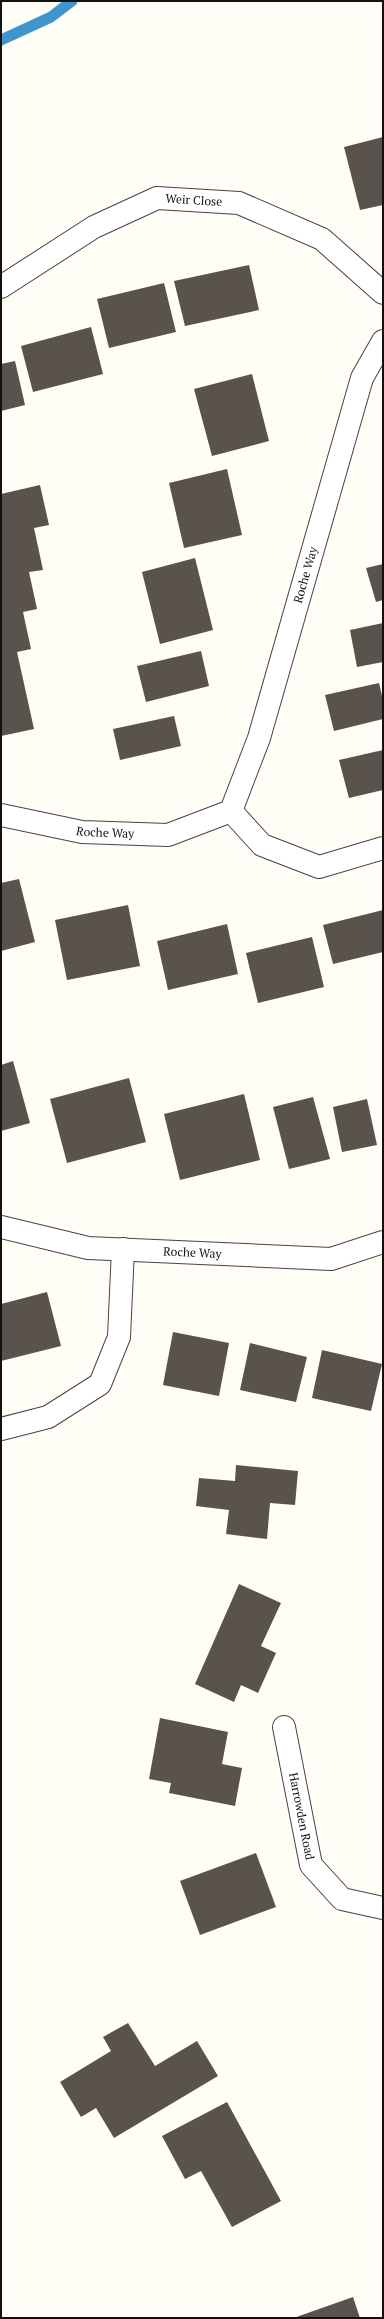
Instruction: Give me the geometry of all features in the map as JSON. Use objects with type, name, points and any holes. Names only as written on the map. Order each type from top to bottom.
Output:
[{"type":"street","name":"Weir Close","points":[[1,287],[94,227],[158,198],[239,203],[322,239],[383,293]]},
{"type":"street","name":"Roche Way","points":[[1,815],[82,832],[168,835],[231,810],[259,738],[362,378],[383,341]]},
{"type":"street","points":[[231,810],[262,844],[319,867],[383,848]]},
{"type":"street","name":"Roche Way","points":[[1,1227],[88,1248],[331,1259],[383,1242]]},
{"type":"street","points":[[1,1429],[48,1417],[100,1384],[119,1337],[123,1249]]},
{"type":"street","name":"Harrowden Road","points":[[284,1728],[311,1865],[342,1899],[383,1908]]},
{"type":"building","points":[[383,137],[383,205],[360,210],[344,147]]},
{"type":"building","points":[[249,265],[259,310],[185,326],[174,281]]},
{"type":"building","points":[[164,283],[176,332],[109,348],[97,299]]},
{"type":"building","points":[[91,327],[103,374],[33,392],[21,346]]},
{"type":"building","points":[[15,361],[25,405],[1,411],[1,364]]},
{"type":"building","points":[[252,374],[269,441],[212,456],[194,389]]},
{"type":"building","points":[[227,469],[242,535],[184,548],[169,483]]},
{"type":"building","points":[[40,485],[49,525],[34,528],[43,570],[29,572],[37,609],[23,612],[31,649],[17,652],[34,729],[1,736],[1,494]]},
{"type":"building","points":[[195,558],[213,630],[160,644],[142,572]]},
{"type":"building","points":[[383,564],[383,600],[376,602],[366,568]]},
{"type":"building","points":[[383,623],[383,662],[357,667],[350,630]]},
{"type":"building","points":[[201,651],[209,686],[146,702],[137,666]]},
{"type":"building","points":[[379,683],[383,700],[383,719],[334,731],[325,695]]},
{"type":"building","points":[[174,716],[181,746],[120,760],[113,729]]},
{"type":"building","points":[[383,750],[383,790],[349,798],[339,760]]},
{"type":"building","points":[[19,879],[35,942],[1,951],[1,883]]},
{"type":"building","points":[[128,905],[140,966],[67,980],[55,920]]},
{"type":"building","points":[[383,910],[383,952],[333,964],[323,925]]},
{"type":"building","points":[[227,924],[238,974],[168,990],[157,941]]},
{"type":"building","points":[[312,937],[324,987],[258,1003],[246,953]]},
{"type":"building","points":[[13,1061],[30,1123],[1,1131],[1,1065]]},
{"type":"building","points":[[129,1078],[146,1142],[67,1163],[50,1099]]},
{"type":"building","points":[[244,1094],[260,1160],[180,1180],[164,1114]]},
{"type":"building","points":[[313,1097],[330,1159],[289,1169],[273,1107]]},
{"type":"building","points":[[367,1099],[377,1145],[342,1152],[333,1107]]},
{"type":"building","points":[[47,1292],[61,1346],[1,1361],[1,1304]]},
{"type":"building","points":[[173,1332],[229,1343],[219,1396],[163,1385]]},
{"type":"building","points":[[250,1343],[307,1357],[296,1402],[240,1390]]},
{"type":"building","points":[[322,1350],[382,1364],[371,1411],[312,1398]]},
{"type":"building","points":[[236,1465],[298,1471],[295,1505],[270,1503],[267,1539],[226,1534],[229,1510],[196,1506],[199,1478],[235,1481]]},
{"type":"building","points":[[239,1584],[281,1603],[261,1646],[276,1653],[258,1693],[241,1685],[234,1702],[195,1684]]},
{"type":"building","points":[[160,1718],[228,1732],[222,1764],[242,1768],[235,1806],[169,1793],[171,1783],[149,1779]]},
{"type":"building","points":[[256,1853],[276,1907],[200,1935],[180,1881]]},
{"type":"building","points":[[128,2023],[155,2066],[197,2041],[218,2076],[114,2138],[96,2108],[81,2117],[60,2082],[111,2051],[103,2037]]},
{"type":"building","points":[[227,2102],[281,2201],[232,2227],[201,2171],[185,2179],[162,2136]]},
{"type":"building","points":[[353,2297],[360,2318],[294,2318],[302,2315]]},
{"type":"waterway","points":[[1,40],[51,17],[72,1]]}]
